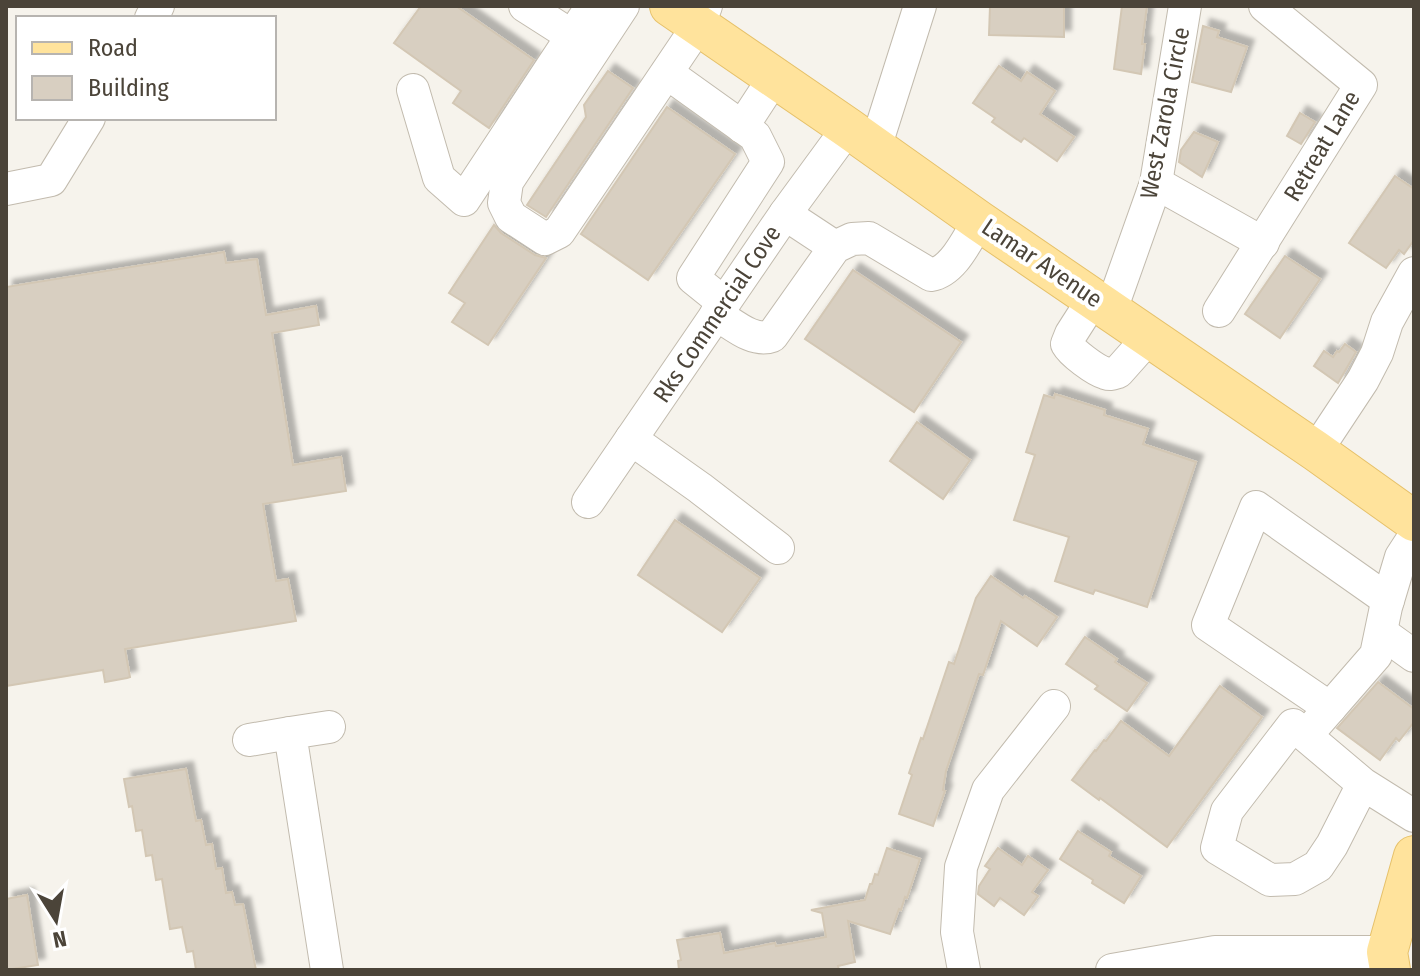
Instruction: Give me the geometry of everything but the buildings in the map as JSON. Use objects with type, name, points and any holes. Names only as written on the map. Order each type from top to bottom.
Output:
[{"type":"main road","name":"Lamar Avenue","points":[[691,13],[774,78],[1414,521]]},
{"type":"main road","points":[[1389,961],[1407,909],[1414,856]]},
{"type":"street","points":[[525,6],[572,36]]},
{"type":"street","points":[[413,90],[439,178],[464,200],[592,6]]},
{"type":"street","points":[[623,6],[507,182],[504,203],[511,217],[545,239],[559,232],[667,73],[691,13]]},
{"type":"street","name":"Rks Commercial Cove","points":[[588,502],[785,214],[861,138],[920,6]]},
{"type":"street","name":"West Zarola Circle","points":[[1150,336],[1118,372],[1111,374],[1102,373],[1071,351],[1067,344],[1071,334],[1102,304],[1156,183],[1185,6]]},
{"type":"street","name":"Retreat Lane","points":[[1219,311],[1361,85],[1265,6]]},
{"type":"street","points":[[667,73],[755,136],[768,162],[693,278],[720,309],[752,335],[763,339],[772,336],[835,247],[852,239],[869,238],[931,275],[942,273],[979,221]]},
{"type":"street","points":[[742,127],[774,78]]},
{"type":"street","points":[[6,189],[51,180],[88,120]]},
{"type":"street","points":[[1156,183],[1263,243]]},
{"type":"street","points":[[785,214],[835,247]]},
{"type":"street","points":[[1316,451],[1363,380],[1377,353],[1387,322],[1414,273]]},
{"type":"street","points":[[631,439],[778,548]]},
{"type":"street","points":[[1338,700],[1208,625],[1256,507],[1388,600]]},
{"type":"street","points":[[1306,736],[1376,655],[1401,557],[1414,537]]},
{"type":"street","points":[[1382,633],[1414,656]]},
{"type":"street","points":[[964,970],[957,932],[961,867],[988,790],[1054,706]]},
{"type":"street","points":[[1363,784],[1318,866],[1295,879],[1270,880],[1217,848],[1227,811],[1293,725],[1363,784],[1414,816]]},
{"type":"street","points":[[249,740],[329,727]]},
{"type":"street","points":[[290,733],[327,970]]},
{"type":"street","points":[[1112,970],[1215,952],[1389,961]]}]
